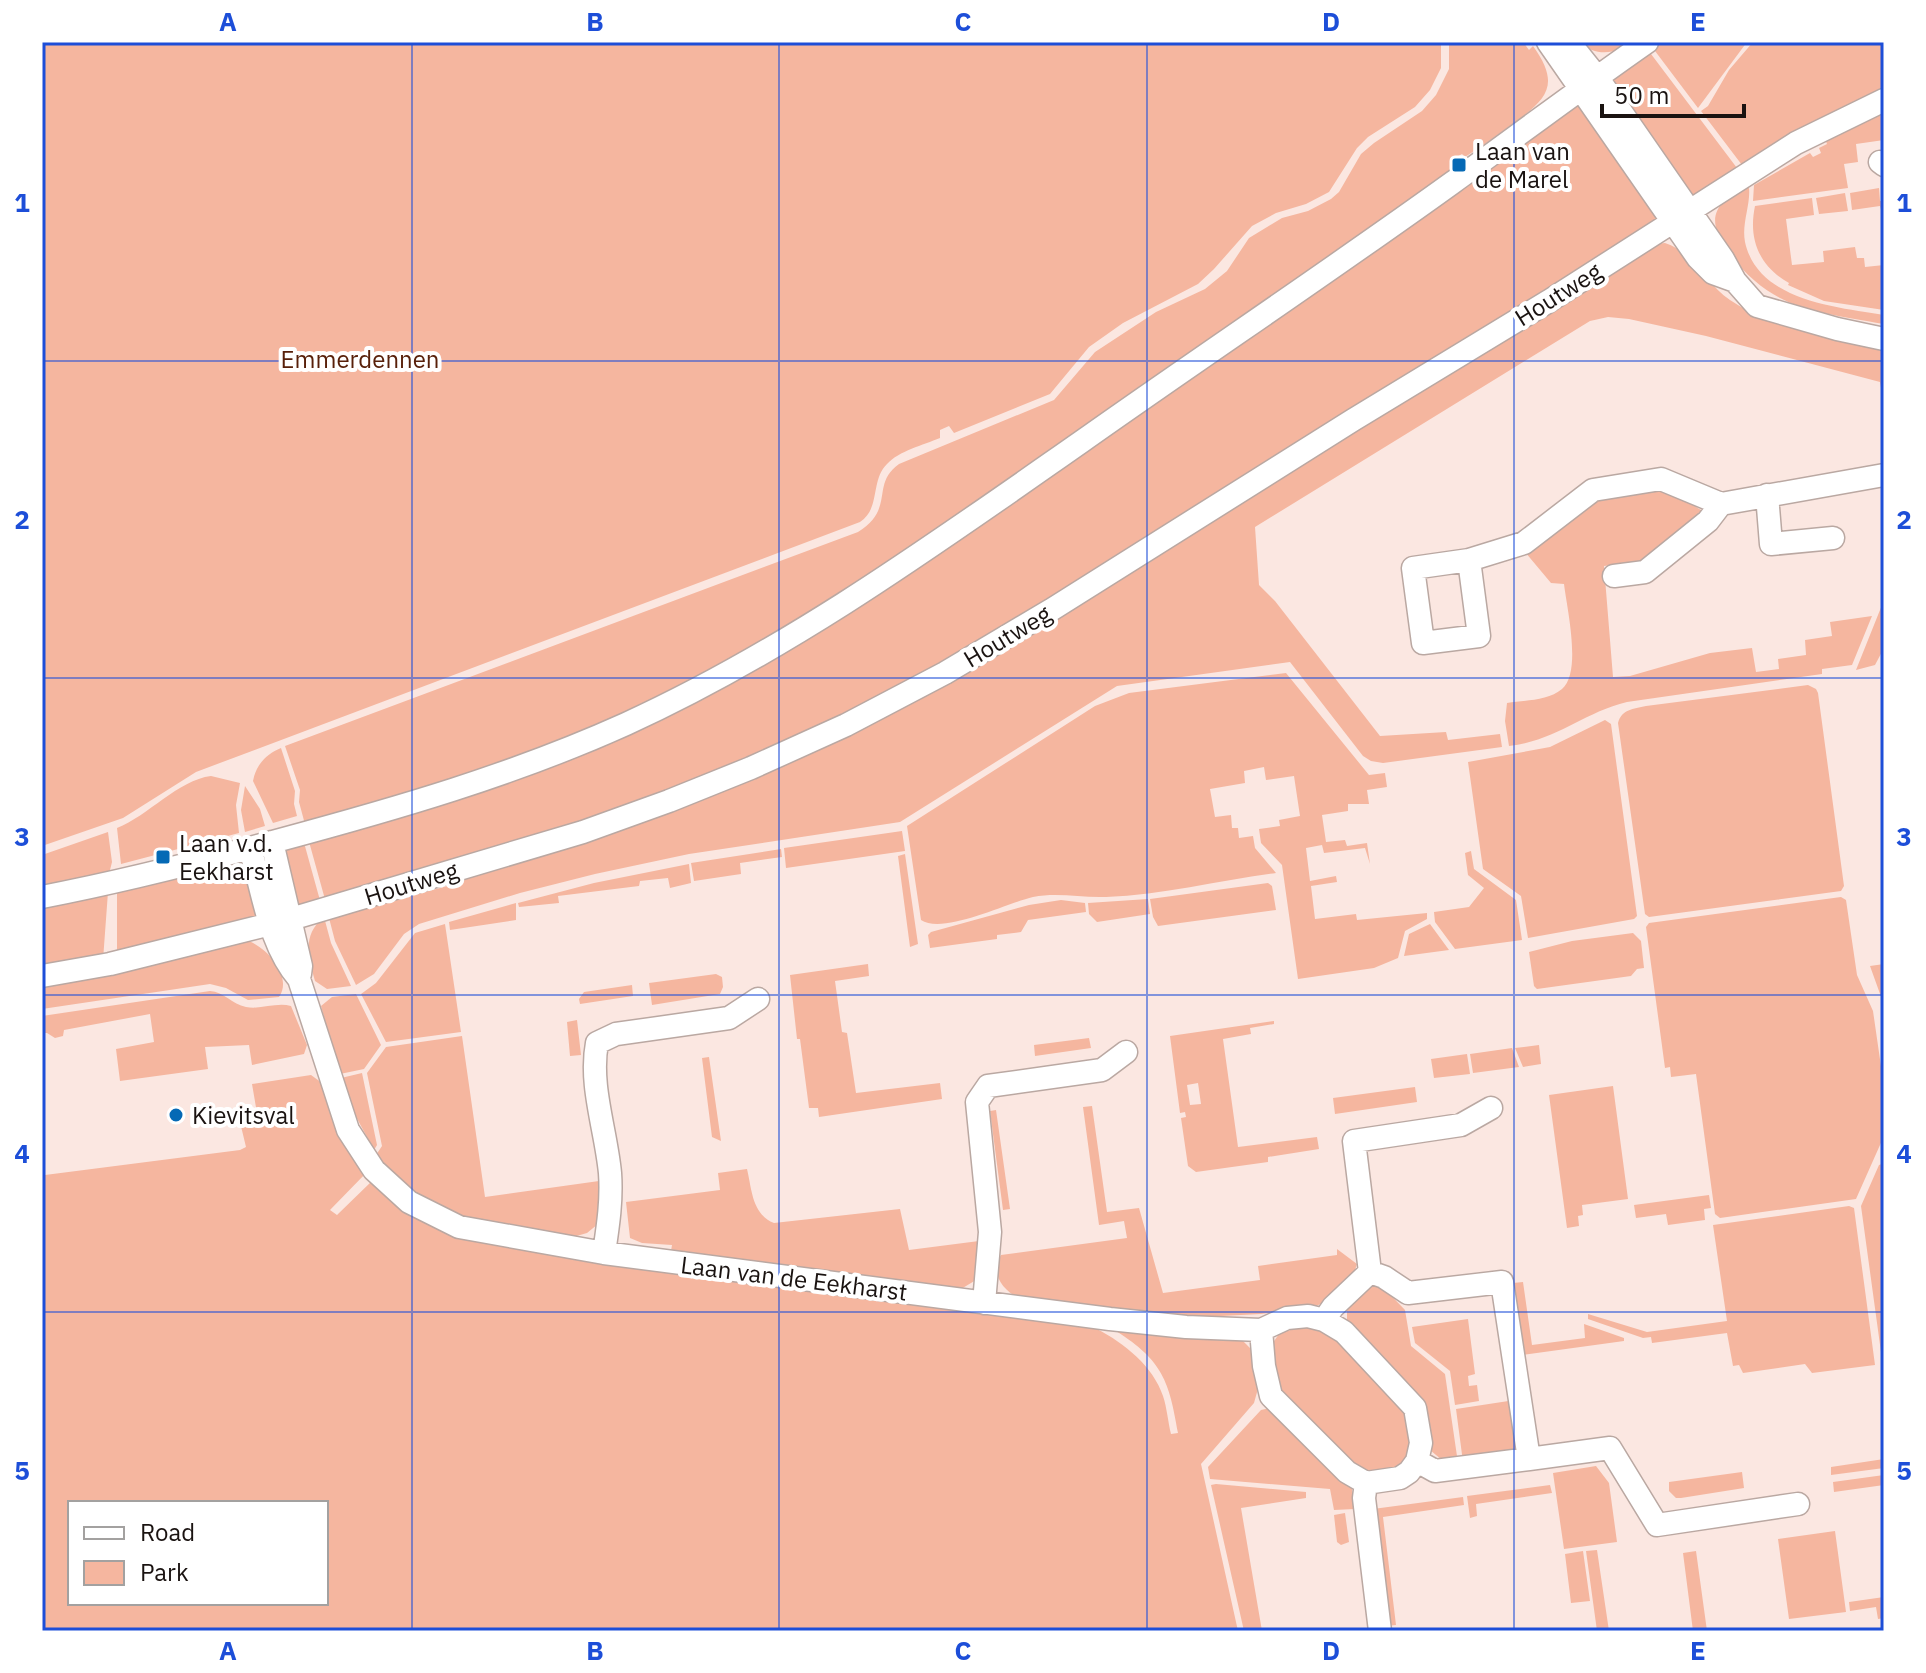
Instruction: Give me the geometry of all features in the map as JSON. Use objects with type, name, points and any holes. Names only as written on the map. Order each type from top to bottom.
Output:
[{"type":"street","points":[[1548,42],[1588,83]]},
{"type":"street","points":[[1569,42],[1588,83],[1681,218],[1698,258],[1713,273],[1735,281],[1757,306],[1884,339]]},
{"type":"street","points":[[42,897],[248,849],[448,793],[531,764],[627,723],[792,635],[1017,487],[1453,182],[1647,42]]},
{"type":"street","name":"Houtweg","points":[[42,976],[110,964],[281,921],[583,832],[669,801],[846,725],[945,673],[1051,610],[1681,218],[1796,143],[1884,100]]},
{"type":"street","points":[[1469,560],[1524,543],[1593,490],[1661,479],[1721,504],[1884,475]]},
{"type":"street","points":[[1767,495],[1771,544],[1833,538]]},
{"type":"street","points":[[1614,576],[1645,572],[1708,521],[1721,504]]},
{"type":"street","name":"Laan van de Eekharst","points":[[272,842],[289,968],[299,979],[348,1130],[374,1170],[409,1202],[459,1227],[604,1253],[1186,1327],[1261,1330],[1287,1318],[1308,1316],[1324,1320]]},
{"type":"street","name":"Laan van de Eekharst","points":[[248,849],[281,921]]},
{"type":"street","points":[[604,1253],[611,1211],[610,1173],[593,1062],[597,1043],[616,1034],[729,1018],[758,999]]},
{"type":"street","points":[[984,1303],[990,1232],[977,1102],[988,1086],[1102,1070],[1126,1052]]},
{"type":"street","points":[[1370,1272],[1354,1141],[1461,1125],[1491,1108]]},
{"type":"street","points":[[1261,1330],[1264,1366],[1271,1396],[1347,1472],[1366,1483],[1400,1478],[1417,1461],[1421,1443],[1415,1408],[1344,1332],[1324,1320],[1333,1307],[1370,1272]]},
{"type":"street","points":[[1370,1272],[1408,1293],[1502,1282],[1529,1459]]},
{"type":"street","points":[[1417,1461],[1435,1471],[1610,1448],[1657,1525],[1798,1504]]},
{"type":"street","points":[[1366,1483],[1364,1498],[1380,1631]]},
{"type":"green space","name":"Emmerdennen","points":[[42,42],[1441,42],[1441,68],[1430,90],[1415,107],[1368,137],[1357,148],[1329,192],[1252,226],[1198,284],[1123,323],[1089,347],[1050,394],[954,433],[949,426],[940,430],[940,438],[892,459],[879,478],[871,509],[860,522],[196,772],[123,818],[42,846]]},
{"type":"green space","points":[[1449,42],[1523,42],[1529,50],[1533,46],[1547,72],[1548,82],[1541,100],[1465,157],[1462,154],[1455,158],[1459,166],[906,551],[774,638],[583,737],[306,828],[299,802],[300,790],[285,746],[858,532],[876,514],[886,480],[899,464],[1054,400],[1095,352],[1156,312],[1205,289],[1227,271],[1249,238],[1282,218],[1308,211],[1331,199],[1339,192],[1361,154],[1422,111],[1436,95],[1449,69]]},
{"type":"green space","points":[[1579,42],[1638,42],[1622,49],[1601,52]]},
{"type":"green space","points":[[1659,42],[1747,42],[1698,108],[1652,47]]},
{"type":"green space","points":[[1753,42],[1884,42],[1884,88],[1837,111],[1745,169],[1701,111],[1708,106],[1729,70]]},
{"type":"green space","points":[[1648,50],[1740,172],[1695,197],[1688,195],[1613,87],[1620,70]]},
{"type":"green space","points":[[1574,105],[1580,106],[1656,213],[1656,220],[1511,314],[1470,335],[1000,629],[832,722],[715,774],[567,826],[404,873],[326,903],[308,838],[699,692]]},
{"type":"green space","points":[[1884,109],[1884,140],[1856,144],[1858,162],[1844,164],[1848,188],[1753,201],[1754,185],[1810,153],[1813,157],[1821,153],[1819,148],[1827,144],[1825,139]]},
{"type":"green space","points":[[1748,181],[1745,242],[1753,262],[1765,277],[1801,298],[1884,315],[1884,324],[1796,305],[1760,285],[1744,270],[1720,238],[1715,219],[1722,203]]},
{"type":"green space","points":[[1879,188],[1880,201],[1884,201],[1884,220],[1880,206],[1852,210],[1850,193]]},
{"type":"green space","points":[[1845,193],[1848,211],[1819,214],[1816,198]]},
{"type":"green space","points":[[1812,198],[1814,215],[1786,219],[1792,265],[1824,262],[1823,251],[1855,247],[1857,258],[1864,258],[1865,267],[1884,265],[1884,310],[1824,301],[1788,285],[1763,260],[1753,230],[1755,206]]},
{"type":"green space","points":[[1665,243],[1683,253],[1721,293],[1748,311],[1785,326],[1884,347],[1884,406],[1880,382],[1706,336],[1608,317],[1590,321],[1255,527],[1259,585],[1275,601],[1380,736],[1446,732],[1448,740],[1500,734],[1502,747],[1383,763],[1371,761],[1363,756],[1290,662],[1117,686],[900,822],[689,854],[520,893],[419,924],[404,934],[374,974],[356,985],[335,941],[329,918],[451,885],[450,880],[742,783],[1655,244]]},
{"type":"green space","points":[[1664,491],[1704,512],[1642,562],[1604,566],[1613,677],[1630,676],[1710,653],[1752,648],[1756,672],[1779,669],[1778,659],[1806,655],[1805,640],[1832,636],[1830,622],[1872,616],[1852,665],[1822,669],[1822,674],[1627,702],[1542,738],[1509,746],[1505,721],[1507,703],[1556,693],[1568,681],[1571,669],[1572,640],[1564,584],[1551,583],[1525,552],[1592,502],[1612,495]]},
{"type":"green space","points":[[1884,600],[1884,648],[1875,665],[1856,670]]},
{"type":"green space","points":[[1286,673],[1369,775],[1385,773],[1387,787],[1367,790],[1369,804],[1348,804],[1348,811],[1322,815],[1326,842],[1345,840],[1347,846],[1367,843],[1370,864],[1365,848],[1324,853],[1322,845],[1306,848],[1310,881],[1336,876],[1337,882],[1311,886],[1315,919],[1356,914],[1357,920],[1427,913],[1427,919],[1405,931],[1398,958],[1374,968],[1298,979],[1282,865],[1261,843],[1259,829],[1280,826],[1279,820],[1300,816],[1294,776],[1266,780],[1264,767],[1244,771],[1245,783],[1210,789],[1215,817],[1231,815],[1232,828],[1238,828],[1239,838],[1253,836],[1255,848],[1276,873],[1128,896],[1033,897],[959,921],[931,924],[921,920],[907,826],[1095,706],[1129,693]]},
{"type":"green space","points":[[1808,685],[1818,693],[1844,886],[1841,891],[1649,917],[1645,914],[1618,723],[1622,715],[1646,706]]},
{"type":"green space","points":[[1605,720],[1611,724],[1637,916],[1528,938],[1521,896],[1483,869],[1468,762],[1550,747]]},
{"type":"green space","points":[[281,748],[295,791],[297,816],[273,823],[253,781],[262,761]]},
{"type":"green space","points":[[211,776],[240,783],[236,805],[239,833],[121,864],[117,828],[187,784]]},
{"type":"green space","points":[[245,786],[260,809],[265,826],[245,832],[241,810]]},
{"type":"green space","points":[[902,831],[905,851],[786,868],[784,848]]},
{"type":"green space","points":[[108,832],[112,862],[109,874],[42,888],[42,855]]},
{"type":"green space","points":[[303,839],[321,904],[299,906],[293,900],[283,850]]},
{"type":"green space","points":[[781,849],[782,857],[740,863],[741,874],[694,881],[691,863]]},
{"type":"green space","points":[[1471,851],[1474,869],[1516,900],[1522,940],[1455,949],[1435,922],[1434,912],[1469,907],[1484,888],[1468,875],[1465,853]]},
{"type":"green space","points":[[905,854],[918,944],[910,947],[898,856]]},
{"type":"green space","points":[[238,860],[245,864],[257,913],[255,919],[117,957],[117,889]]},
{"type":"green space","points":[[689,864],[691,883],[670,888],[668,878],[640,881],[639,886],[558,896],[559,903],[519,907],[518,903],[594,883]]},
{"type":"green space","points":[[1268,883],[1272,886],[1276,910],[1158,926],[1153,917],[1150,899]]},
{"type":"green space","points":[[108,892],[103,960],[42,970],[42,906]]},
{"type":"green space","points":[[1841,897],[1846,900],[1857,975],[1873,1011],[1884,1087],[1884,1136],[1856,1199],[1720,1218],[1715,1214],[1696,1074],[1671,1077],[1670,1067],[1665,1068],[1646,927],[1649,923]]},
{"type":"green space","points":[[1148,899],[1150,914],[1097,922],[1089,914],[1088,903]]},
{"type":"green space","points":[[1061,900],[1085,903],[1086,912],[1028,920],[1021,932],[997,935],[997,939],[930,948],[928,935],[931,932],[1029,905]]},
{"type":"green space","points":[[516,903],[516,920],[450,930],[449,922]]},
{"type":"green space","points":[[324,917],[331,943],[351,986],[327,989],[315,981],[309,946],[312,931]]},
{"type":"green space","points":[[445,924],[461,1032],[386,1042],[361,994],[376,983],[415,933]]},
{"type":"green space","points":[[1430,924],[1449,950],[1404,956],[1409,934]]},
{"type":"green space","points":[[1633,933],[1641,941],[1644,968],[1637,969],[1631,976],[1537,989],[1534,986],[1529,952],[1572,941]]},
{"type":"green space","points":[[243,939],[260,947],[280,970],[283,988],[279,997],[248,1000],[226,988],[210,984],[42,1009],[42,981]]},
{"type":"green space","points":[[868,964],[869,976],[835,981],[842,1032],[847,1033],[856,1093],[940,1083],[942,1099],[819,1117],[818,1108],[809,1108],[790,975]]},
{"type":"green space","points":[[1884,964],[1884,1005],[1870,966]]},
{"type":"green space","points":[[716,974],[722,977],[720,994],[652,1005],[649,983]]},
{"type":"green space","points":[[632,985],[633,996],[580,1004],[579,999],[584,992]]},
{"type":"green space","points":[[210,991],[246,1007],[291,1006],[307,1045],[304,1054],[252,1065],[249,1045],[205,1047],[208,1069],[120,1081],[116,1049],[154,1042],[150,1014],[64,1030],[63,1036],[55,1038],[42,1033],[42,1016]]},
{"type":"green space","points":[[356,994],[381,1045],[364,1069],[340,1074],[321,1006],[332,997]]},
{"type":"green space","points":[[577,1020],[581,1055],[570,1056],[567,1022]]},
{"type":"green space","points":[[1274,1021],[1274,1024],[1250,1028],[1251,1034],[1223,1039],[1238,1147],[1317,1137],[1319,1149],[1268,1157],[1268,1162],[1196,1172],[1188,1166],[1181,1118],[1186,1117],[1185,1112],[1180,1113],[1170,1036]],"holes":[[[1198,1083],[1201,1104],[1190,1105],[1187,1085]]]},
{"type":"green space","points":[[462,1036],[485,1197],[599,1181],[603,1185],[598,1224],[587,1233],[573,1237],[500,1227],[455,1214],[426,1201],[391,1174],[376,1155],[382,1146],[367,1073],[386,1047]]},
{"type":"green space","points":[[1089,1038],[1091,1048],[1035,1056],[1034,1045]]},
{"type":"green space","points":[[1539,1045],[1541,1064],[1523,1067],[1515,1048]]},
{"type":"green space","points":[[1512,1048],[1519,1067],[1473,1073],[1470,1054]]},
{"type":"green space","points":[[1467,1054],[1470,1074],[1434,1078],[1431,1059]]},
{"type":"green space","points":[[709,1057],[721,1141],[712,1137],[702,1058]]},
{"type":"green space","points":[[362,1073],[377,1145],[374,1150],[354,1113],[341,1078]]},
{"type":"green space","points":[[311,1075],[322,1083],[367,1172],[330,1210],[337,1215],[373,1180],[398,1204],[426,1221],[490,1244],[1097,1329],[1127,1348],[1145,1365],[1163,1396],[1171,1434],[1178,1433],[1171,1399],[1161,1374],[1144,1352],[1116,1331],[1242,1340],[1253,1351],[1259,1385],[1254,1403],[1201,1464],[1238,1631],[42,1631],[42,1158],[45,1175],[240,1150],[246,1147],[240,1122],[258,1119],[252,1084]]},
{"type":"green space","points":[[1613,1086],[1628,1199],[1582,1205],[1583,1215],[1578,1216],[1579,1226],[1567,1228],[1549,1095]]},
{"type":"green space","points":[[1415,1087],[1417,1102],[1335,1114],[1333,1098]]},
{"type":"green space","points":[[1092,1106],[1107,1212],[1139,1208],[1163,1293],[1260,1280],[1258,1266],[1337,1255],[1337,1249],[1357,1264],[1355,1270],[1325,1302],[1261,1314],[1181,1318],[1013,1295],[1003,1286],[997,1274],[1001,1255],[1127,1238],[1124,1221],[1099,1225],[1083,1107]]},
{"type":"green space","points":[[996,1110],[1010,1209],[1003,1210],[990,1111]]},
{"type":"green space","points":[[1882,1164],[1884,1177],[1884,1374],[1861,1206]]},
{"type":"green space","points":[[747,1169],[757,1207],[774,1223],[900,1209],[909,1250],[979,1241],[976,1280],[961,1289],[671,1251],[672,1245],[642,1243],[630,1238],[626,1202],[720,1190],[718,1173]]},
{"type":"green space","points":[[1709,1195],[1711,1208],[1704,1209],[1705,1220],[1668,1225],[1666,1214],[1636,1218],[1634,1205]]},
{"type":"green space","points":[[1849,1206],[1854,1208],[1875,1365],[1812,1373],[1805,1364],[1743,1373],[1739,1365],[1733,1366],[1727,1333],[1652,1343],[1651,1337],[1643,1338],[1588,1319],[1588,1314],[1647,1332],[1727,1321],[1713,1225]]},
{"type":"green space","points":[[1377,1281],[1405,1310],[1411,1346],[1445,1374],[1458,1463],[1442,1460],[1430,1450],[1347,1324],[1347,1306]]},
{"type":"green space","points":[[1523,1282],[1532,1345],[1585,1338],[1584,1324],[1624,1338],[1624,1341],[1523,1355],[1513,1283]]},
{"type":"green space","points":[[1468,1319],[1475,1374],[1468,1376],[1469,1386],[1477,1385],[1479,1401],[1455,1405],[1450,1371],[1415,1343],[1412,1327]]},
{"type":"green space","points":[[1299,1327],[1317,1327],[1336,1337],[1407,1414],[1411,1453],[1400,1468],[1363,1473],[1286,1403],[1273,1379],[1272,1344],[1279,1334]]},
{"type":"green space","points":[[1515,1400],[1520,1443],[1515,1452],[1463,1462],[1456,1409]]},
{"type":"green space","points":[[1270,1408],[1352,1489],[1355,1509],[1334,1510],[1330,1489],[1210,1479],[1208,1467],[1261,1410]]},
{"type":"green space","points":[[1884,1459],[1884,1468],[1831,1475],[1831,1467]]},
{"type":"green space","points":[[1596,1466],[1609,1483],[1617,1542],[1564,1549],[1553,1473]]},
{"type":"green space","points":[[1742,1472],[1744,1488],[1681,1498],[1676,1498],[1669,1491],[1669,1482]]},
{"type":"green space","points":[[1884,1475],[1884,1485],[1834,1492],[1833,1482]]},
{"type":"green space","points":[[1211,1485],[1306,1492],[1306,1498],[1241,1508],[1262,1631],[1244,1631]]},
{"type":"green space","points":[[1550,1485],[1552,1493],[1476,1504],[1477,1516],[1470,1518],[1467,1496]]},
{"type":"green space","points":[[1463,1497],[1464,1505],[1383,1517],[1396,1625],[1386,1626],[1373,1509]]},
{"type":"green space","points":[[1345,1513],[1349,1542],[1341,1545],[1337,1542],[1334,1515]]},
{"type":"green space","points":[[1835,1531],[1846,1612],[1789,1619],[1778,1539]]},
{"type":"green space","points":[[1597,1550],[1609,1631],[1597,1631],[1586,1551]]},
{"type":"green space","points":[[1583,1551],[1590,1601],[1571,1603],[1565,1554]]},
{"type":"green space","points":[[1696,1551],[1707,1631],[1693,1631],[1683,1553]]},
{"type":"green space","points":[[1884,1597],[1884,1618],[1878,1619],[1876,1607],[1850,1611],[1849,1602]]},
{"type":"place","name":"Laan van de Marel","points":[[1459,165]]},
{"type":"place","name":"Laan v.d. Eekharst","points":[[163,857]]},
{"type":"place","name":"Kievitsval","points":[[176,1115]]}]
